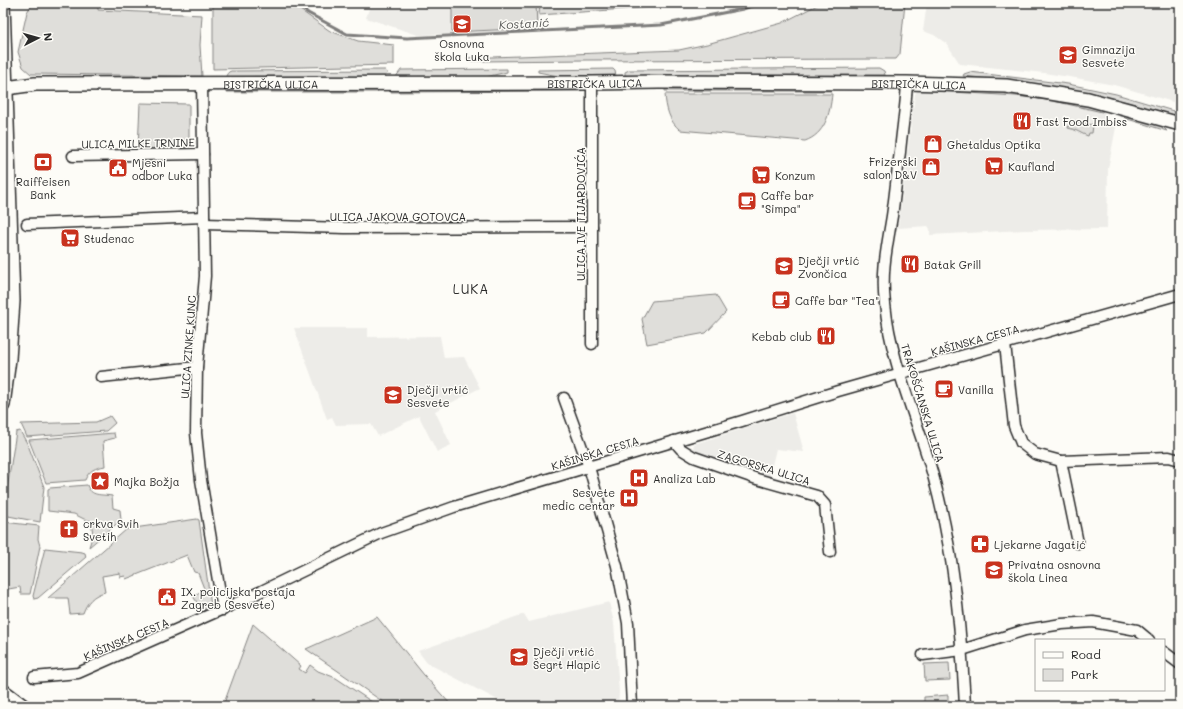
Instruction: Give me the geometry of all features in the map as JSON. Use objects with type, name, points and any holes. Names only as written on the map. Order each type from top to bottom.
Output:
[{"type":"main road","points":[[3,3],[4,89],[13,301],[10,345],[3,405]]},
{"type":"main road","name":"BISTRIČKA ULICA","points":[[4,89],[35,84],[659,82],[907,83],[1013,87],[1088,99],[1180,124]]},
{"type":"main road","points":[[3,691],[21,705]]},
{"type":"main road","points":[[3,701],[21,705]]},
{"type":"street","name":"ULICA IVE TIJARDOVIĆA","points":[[592,83],[592,344]]},
{"type":"street","name":"TRAKOŠĆANSKA ULICA","points":[[907,83],[894,197],[883,265],[884,292],[887,324],[894,358],[928,458],[942,510],[952,568],[962,650],[965,706]]},
{"type":"street","name":"ULICA ZINKE KUNC","points":[[202,84],[204,288],[196,367],[196,433],[201,480],[222,610]]},
{"type":"street","name":"ULICA MILKE TRNINE","points":[[73,156],[203,154]]},
{"type":"street","name":"ULICA JAKOVA GOTOVCA","points":[[27,224],[204,220],[344,228],[592,227]]},
{"type":"street","name":"KAŠINSKA CESTA","points":[[34,677],[78,673],[222,610],[381,534],[454,507],[742,422],[838,391],[1180,294]]},
{"type":"street","points":[[1005,344],[1014,426],[1021,443],[1035,454],[1061,462],[1169,457],[1180,460]]},
{"type":"street","points":[[101,377],[196,367]]},
{"type":"street","points":[[564,398],[589,467],[617,566],[628,623],[632,706]]},
{"type":"street","name":"ZAGORSKA ULICA","points":[[674,441],[681,449],[694,457],[758,479],[817,496],[825,505],[830,552]]},
{"type":"street","points":[[1061,462],[1078,543]]},
{"type":"street","points":[[923,655],[962,650],[1025,630],[1062,624],[1093,622],[1137,630],[1148,639]]},
{"type":"street","points":[[1165,653],[1180,664]]},
{"type":"shaded area","name":"Osnovna škola Luka","points":[[371,3],[540,3],[540,30],[418,35],[366,18]]},
{"type":"shaded area","name":"Gimnazija Sesvete","points":[[927,3],[1180,3],[1180,104],[1114,85],[1076,78],[960,64],[947,44],[934,35],[923,31]]},
{"type":"shaded area","points":[[965,88],[1099,107],[1105,113],[1106,120],[1117,122],[1108,169],[1107,229],[1025,230],[930,235],[930,229],[928,226],[898,228],[915,94],[919,89]]},
{"type":"shaded area","name":"Dječji vrtić Sesvete","points":[[294,328],[368,328],[368,337],[440,336],[444,358],[464,357],[480,388],[435,411],[451,445],[437,452],[419,416],[378,436],[371,424],[336,425],[332,417],[327,419]]},
{"type":"shaded area","points":[[793,413],[804,452],[776,449],[769,477],[693,449],[694,444]]},
{"type":"shaded area","name":"Dječji vrtić Šegrt Hlapić","points":[[609,602],[614,623],[619,692],[618,706],[509,706],[427,663],[418,651],[524,614],[529,622]]},
{"type":"green space","points":[[33,3],[98,3],[98,10],[202,15],[200,45],[202,76],[31,74],[23,67],[18,52],[27,12]]},
{"type":"green space","points":[[213,3],[290,3],[330,31],[358,41],[394,45],[394,65],[213,69]]},
{"type":"green space","points":[[452,3],[536,3],[537,28],[452,32]]},
{"type":"green space","points":[[540,3],[672,3],[654,7],[539,15]]},
{"type":"green space","points":[[821,3],[905,3],[900,54],[896,59],[471,61],[466,58],[679,50],[707,44],[782,23]]},
{"type":"green space","points":[[879,68],[884,71],[885,75],[625,76],[625,72],[629,70]]},
{"type":"green space","points":[[507,69],[507,72],[485,77],[395,78],[401,70]]},
{"type":"green space","points":[[613,69],[616,76],[563,77],[538,72],[538,70]]},
{"type":"green space","points":[[385,70],[387,74],[384,77],[226,78],[227,73],[231,71]]},
{"type":"green space","points":[[970,72],[1068,84],[1116,94],[1180,113],[1180,117],[1076,90],[963,76],[964,74]]},
{"type":"green space","points":[[831,86],[831,91],[665,91],[665,88]]},
{"type":"green space","points":[[378,88],[377,92],[226,92],[225,89]]},
{"type":"green space","points":[[386,88],[580,88],[580,91],[390,92]]},
{"type":"green space","points":[[965,88],[1020,93],[1099,107],[1103,110],[1102,112],[1054,101],[1016,96],[937,91],[934,89]]},
{"type":"green space","points":[[665,94],[832,94],[828,116],[822,128],[812,138],[805,141],[680,130],[673,123],[669,114]]},
{"type":"green space","points":[[140,103],[189,104],[189,140],[187,141],[186,148],[138,149]]},
{"type":"green space","points":[[1128,114],[1160,124],[1167,131],[1124,118]]},
{"type":"green space","points":[[1070,120],[1093,125],[1092,133],[1089,133],[1088,136],[1074,129],[1068,128]]},
{"type":"green space","points":[[716,295],[726,312],[706,333],[647,344],[642,319],[652,301]]},
{"type":"green space","points":[[110,416],[115,423],[106,431],[27,437],[21,424],[96,422]]},
{"type":"green space","points":[[20,431],[28,445],[44,487],[40,522],[3,515],[16,432]]},
{"type":"green space","points":[[114,433],[115,438],[103,441],[105,466],[93,470],[88,474],[85,480],[46,483],[29,440]]},
{"type":"green space","points":[[87,485],[91,492],[100,495],[112,496],[113,508],[120,510],[121,520],[89,547],[93,534],[91,521],[74,514],[48,511],[48,489]]},
{"type":"green space","points":[[197,519],[199,520],[211,606],[200,612],[200,607],[193,596],[205,591],[198,573],[194,572],[187,555],[126,579],[125,576],[120,577],[120,573],[102,576],[105,592],[97,595],[91,600],[83,613],[70,614],[68,598],[48,598],[127,529]]},
{"type":"green space","points":[[3,522],[39,526],[38,539],[40,546],[30,594],[21,594],[20,587],[3,590]]},
{"type":"green space","points":[[45,548],[82,552],[85,553],[86,557],[38,598],[34,599],[33,596]]},
{"type":"green space","points":[[377,617],[424,675],[452,706],[389,706],[306,649]]},
{"type":"green space","points":[[253,624],[301,666],[299,669],[305,673],[310,665],[318,671],[336,678],[378,706],[223,706]]},
{"type":"green space","points":[[949,663],[950,680],[925,681],[924,664]]},
{"type":"green space","points":[[948,695],[948,706],[924,706],[924,697]]},
{"type":"waterway","name":"Kostanić","points":[[295,3],[308,13],[347,34],[407,38],[661,25],[743,9],[760,3]]},
{"type":"place","name":"Osnovna škola Luka","points":[[462,24]]},
{"type":"place","name":"Gimnazija Sesvete","points":[[1068,55]]},
{"type":"place","name":"Fast Food Imbiss","points":[[1022,121]]},
{"type":"place","name":"Ghetaldus Optika","points":[[933,144]]},
{"type":"place","name":"Raiffeisen Bank","points":[[43,162]]},
{"type":"place","name":"Kaufland","points":[[994,166]]},
{"type":"place","name":"Frizerski salon D&V","points":[[931,167]]},
{"type":"place","name":"Mjesni odbor Luka","points":[[118,168]]},
{"type":"place","name":"Konzum","points":[[761,175]]},
{"type":"place","name":"Caffe bar \"Simpa\"","points":[[747,201]]},
{"type":"place","name":"Studenac","points":[[70,238]]},
{"type":"place","name":"Batak Grill","points":[[910,264]]},
{"type":"place","name":"Dječji vrtić Zvončica","points":[[784,266]]},
{"type":"place","name":"Caffe bar \"Tea\"","points":[[781,300]]},
{"type":"place","name":"Kebab club","points":[[826,336]]},
{"type":"place","name":"Vanilla","points":[[944,389]]},
{"type":"place","name":"Dječji vrtić Sesvete","points":[[393,395]]},
{"type":"place","name":"Analiza Lab","points":[[639,478]]},
{"type":"place","name":"Majka Božja","points":[[100,481]]},
{"type":"place","name":"Sesvete medic centar","points":[[629,498]]},
{"type":"place","name":"crkva Svih Svetih","points":[[69,529]]},
{"type":"place","name":"Ljekarne Jagatić","points":[[980,544]]},
{"type":"place","name":"Privatna osnovna škola Linea","points":[[994,570]]},
{"type":"place","name":"IX. policijska postaja Zagreb (Sesvete)","points":[[167,597]]},
{"type":"place","name":"Dječji vrtić Šegrt Hlapić","points":[[519,657]]},
{"type":"district","name":"LUKA","points":[[471,288]]}]
